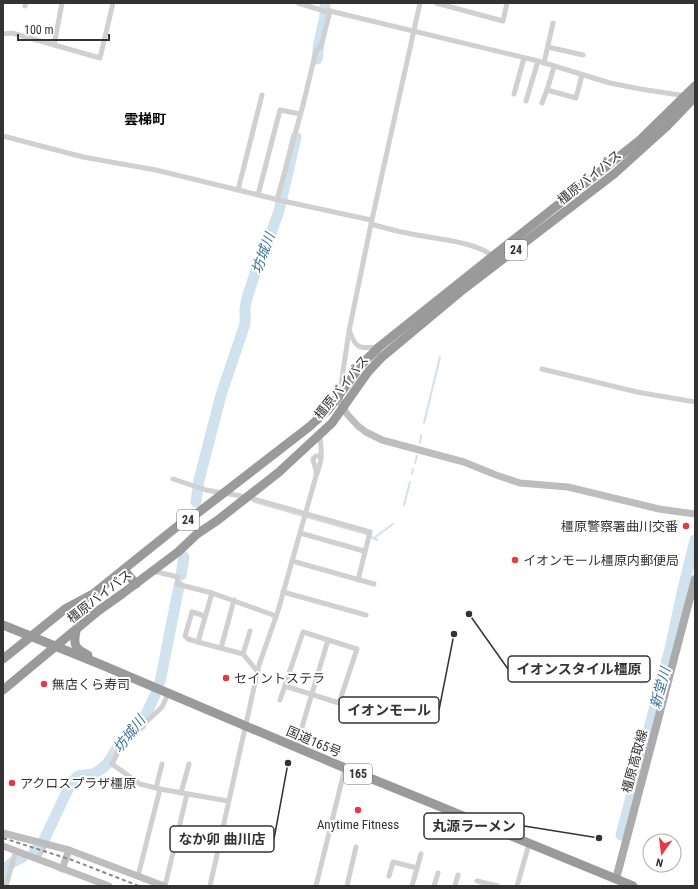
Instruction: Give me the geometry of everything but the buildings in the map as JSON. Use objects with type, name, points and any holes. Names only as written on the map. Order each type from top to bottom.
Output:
[{"type":"highway","name":"橿原バイパス","points":[[3,690],[76,631],[98,611],[178,552],[197,534],[279,472],[332,423],[368,372],[382,357],[460,292],[614,174],[666,127],[693,97],[695,86]]},
{"type":"highway","name":"橿原バイパス","points":[[3,659],[65,609],[93,594],[179,525],[190,519],[309,427],[328,410],[340,396],[362,364],[379,347],[693,97]]},
{"type":"highway","points":[[124,570],[136,584]]},
{"type":"highway","name":"国道165号","points":[[3,626],[102,665],[168,694],[529,844],[615,882],[633,886]]},
{"type":"highway","points":[[76,631],[74,640],[76,647],[80,651],[93,657],[102,665]]},
{"type":"main road","name":"橿原高取線","points":[[615,882],[695,579]]},
{"type":"street","points":[[54,45],[62,3]]},
{"type":"street","points":[[3,34],[12,33],[100,58],[113,3]]},
{"type":"street","points":[[298,3],[544,63],[610,83],[693,97]]},
{"type":"street","points":[[420,3],[371,222],[350,331],[340,396],[343,407],[358,426],[374,436],[464,462],[508,479],[532,484],[568,487],[652,507],[695,514]]},
{"type":"street","points":[[436,3],[503,21],[507,3]]},
{"type":"street","points":[[280,200],[300,114],[319,48],[327,11]]},
{"type":"street","points":[[544,63],[554,23]]},
{"type":"street","points":[[548,47],[583,55]]},
{"type":"street","points":[[514,94],[524,58]]},
{"type":"street","points":[[526,101],[538,62]]},
{"type":"street","points":[[542,103],[554,67]]},
{"type":"street","points":[[547,90],[576,98],[582,75]]},
{"type":"street","points":[[238,190],[262,95]]},
{"type":"street","points":[[258,195],[280,110],[300,114]]},
{"type":"street","points":[[3,136],[83,157],[156,170],[371,222],[407,233],[447,240],[484,249],[492,256]]},
{"type":"street","points":[[350,331],[353,341],[363,349],[379,347]]},
{"type":"street","points":[[542,370],[638,392],[695,402]]},
{"type":"street","points":[[210,886],[258,672],[276,616],[316,476],[320,467],[320,433]]},
{"type":"street","points":[[173,479],[222,494],[247,497],[305,513],[369,535],[358,580]]},
{"type":"street","points":[[300,534],[364,552]]},
{"type":"street","points":[[292,561],[374,584]]},
{"type":"street","points":[[152,571],[178,577],[177,584],[234,600],[276,616]]},
{"type":"street","points":[[283,592],[366,615]]},
{"type":"street","points":[[198,642],[212,593]]},
{"type":"street","points":[[221,648],[234,600]]},
{"type":"street","points":[[205,616],[192,612],[185,636],[188,639],[243,654],[258,672]]},
{"type":"street","points":[[243,654],[250,631]]},
{"type":"street","points":[[280,700],[303,632],[357,648],[339,703],[285,686]]},
{"type":"street","points":[[296,747],[328,640]]},
{"type":"street","points":[[168,694],[162,707],[121,746],[112,764],[140,784],[158,789],[228,801]]},
{"type":"street","points":[[138,876],[158,789],[162,764]]},
{"type":"street","points":[[181,793],[189,764]]},
{"type":"street","points":[[316,886],[345,768]]},
{"type":"street","points":[[3,833],[69,850],[164,886],[187,794]]},
{"type":"street","points":[[38,858],[46,844]]},
{"type":"street","points":[[516,886],[529,844]]},
{"type":"street","points":[[3,846],[109,886]]},
{"type":"street","points":[[347,886],[356,847]]},
{"type":"street","points":[[6,886],[16,850]]},
{"type":"street","points":[[62,869],[69,850]]},
{"type":"street","points":[[412,886],[421,854]]},
{"type":"street","points":[[389,876],[393,862],[417,868]]},
{"type":"street","points":[[434,886],[438,873]]},
{"type":"street","points":[[455,886],[458,875]]},
{"type":"street","points":[[477,881],[498,886]]},
{"type":"waterway","name":"坊城川","points":[[317,59],[325,16],[325,3]]},
{"type":"waterway","name":"坊城川","points":[[196,502],[199,480],[221,395],[245,324],[245,308],[247,298],[258,264],[279,211],[296,137]]},
{"type":"waterway","points":[[424,423],[440,357]]},
{"type":"waterway","points":[[420,443],[421,435]]},
{"type":"waterway","points":[[415,463],[417,456]]},
{"type":"waterway","points":[[412,474],[413,469]]},
{"type":"waterway","points":[[404,505],[410,482]]},
{"type":"waterway","points":[[254,502],[366,534],[377,540]]},
{"type":"waterway","points":[[374,538],[393,524]]},
{"type":"waterway","name":"新堂川","points":[[621,835],[670,649],[695,540]]},
{"type":"waterway","name":"坊城川","points":[[181,575],[184,557]]},
{"type":"waterway","name":"坊城川","points":[[160,682],[179,586]]},
{"type":"waterway","name":"坊城川","points":[[44,840],[71,783],[78,776],[93,774],[107,764],[120,744],[141,725],[155,695]]},
{"type":"waterway","name":"坊城川","points":[[34,852],[39,847]]},
{"type":"waterway","name":"坊城川","points":[[3,882],[8,866],[23,857]]},
{"type":"railway","points":[[3,838],[72,860],[139,886]]},
{"type":"place","name":"橿原警察署曲川交番","points":[[686,526]]},
{"type":"place","name":"イオンモール橿原内郵便局","points":[[515,560]]},
{"type":"place","name":"イオンスタイル橿原","points":[[469,614]]},
{"type":"place","name":"イオンモール","points":[[454,634]]},
{"type":"place","name":"セイントステラ","points":[[226,678]]},
{"type":"place","name":"無店くら寿司","points":[[44,684]]},
{"type":"place","name":"なか卯 曲川店","points":[[288,763]]},
{"type":"place","name":"アクロスプラザ橿原","points":[[12,783]]},
{"type":"place","name":"Anytime Fitness","points":[[358,810]]},
{"type":"place","name":"丸源ラーメン","points":[[599,838]]},
{"type":"district","name":"雲梯町","points":[[145,119]]}]
